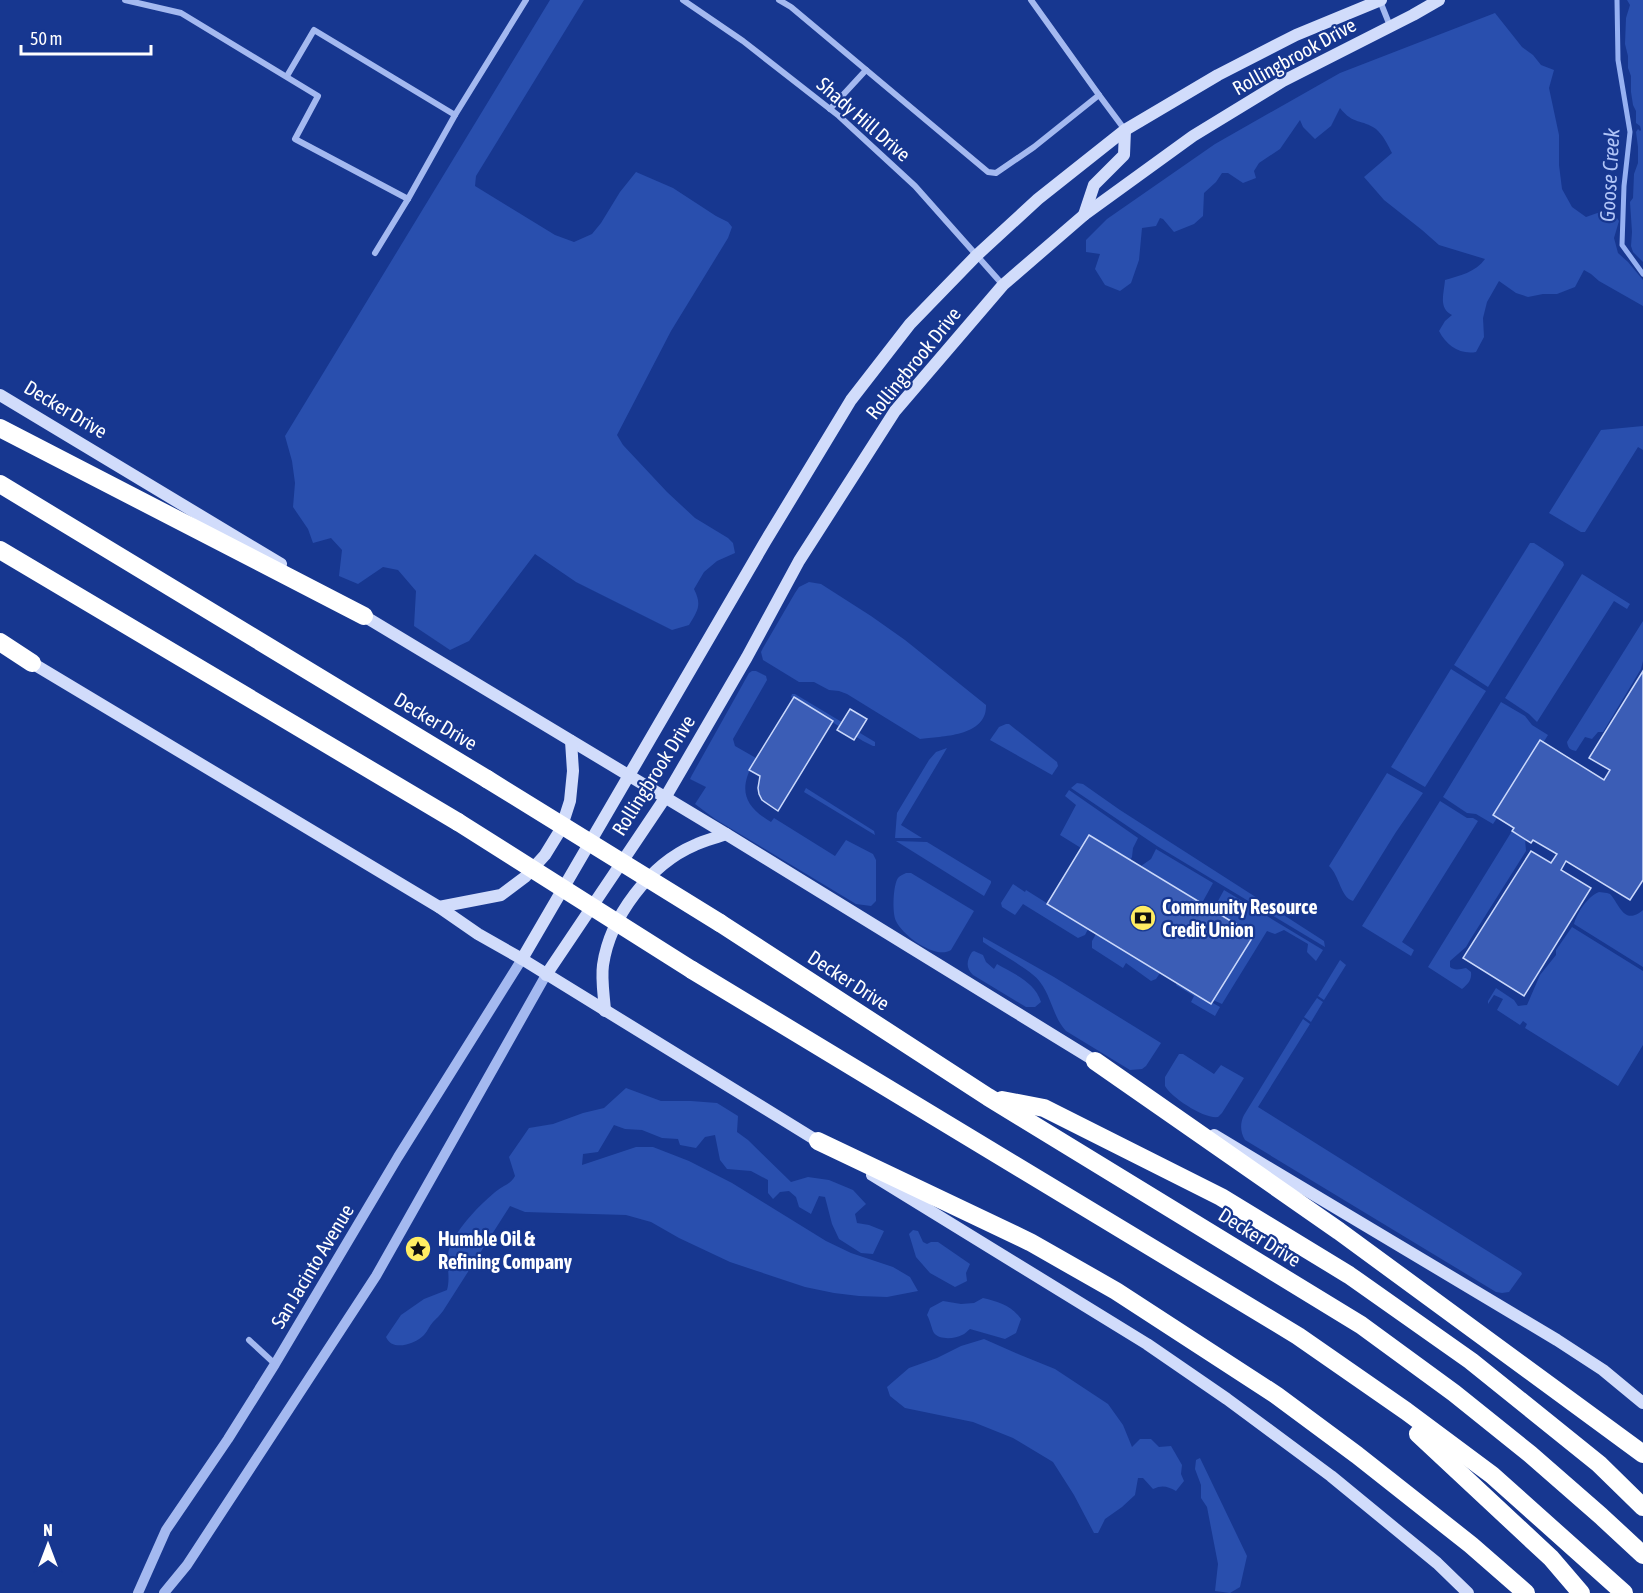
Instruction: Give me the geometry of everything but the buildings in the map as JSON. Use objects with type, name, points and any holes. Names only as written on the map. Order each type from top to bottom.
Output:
[{"type":"highway","points":[[0,428],[364,616]]},
{"type":"highway","name":"Decker Drive","points":[[0,484],[488,779],[720,923],[988,1097],[1370,1332],[1454,1393],[1530,1454],[1643,1555]]},
{"type":"highway","points":[[0,550],[458,822],[692,970],[1298,1336],[1406,1411],[1492,1475],[1623,1593]]},
{"type":"highway","points":[[0,643],[32,663]]},
{"type":"highway","points":[[1095,1061],[1339,1231],[1639,1450]]},
{"type":"highway","points":[[988,1097],[1044,1108],[1221,1197],[1349,1275],[1471,1361],[1599,1464],[1643,1507]]},
{"type":"highway","points":[[818,1142],[1030,1242],[1116,1291],[1276,1395],[1358,1455],[1471,1545],[1526,1593]]},
{"type":"highway","points":[[1298,1336],[1428,1442],[1551,1558],[1581,1593]]},
{"type":"main road","name":"Rollingbrook Drive","points":[[522,959],[765,542],[851,400],[910,324],[976,256],[1038,199],[1125,130],[1218,75],[1296,35],[1380,0]]},
{"type":"main road","name":"Rollingbrook Drive","points":[[546,975],[665,798],[747,657],[799,561],[895,411],[1003,285],[1084,215],[1193,136],[1283,81],[1439,0]]},
{"type":"main road","points":[[1084,215],[1094,185],[1124,155],[1125,130]]},
{"type":"main road","name":"Decker Drive","points":[[0,395],[726,834],[1218,1137],[1557,1340],[1603,1370],[1643,1402]]},
{"type":"main road","points":[[32,663],[439,907],[478,934],[1147,1344],[1331,1476],[1437,1563],[1468,1593]]},
{"type":"main road","points":[[439,907],[501,895],[525,877],[545,855],[561,829],[570,801],[573,771],[571,741]]},
{"type":"main road","points":[[605,1011],[603,966],[610,937],[621,913],[655,870],[695,845],[726,834]]},
{"type":"street","points":[[127,0],[181,13],[318,96],[295,139],[408,199]]},
{"type":"street","points":[[375,253],[455,115],[526,0]]},
{"type":"street","name":"Shady Hill Drive","points":[[683,0],[743,41],[830,109],[915,186],[1003,285]]},
{"type":"street","points":[[779,0],[791,7],[988,172],[996,173],[1034,147],[1099,95]]},
{"type":"street","points":[[1031,0],[1125,130]]},
{"type":"street","points":[[1380,0],[1390,26]]},
{"type":"street","points":[[287,76],[314,30],[455,115]]},
{"type":"street","points":[[830,109],[866,70]]},
{"type":"street","name":"San Jacinto Avenue","points":[[138,1593],[166,1530],[228,1439],[275,1364],[398,1157],[522,959]]},
{"type":"street","points":[[164,1593],[187,1564],[376,1276],[546,975]]},
{"type":"street","points":[[249,1340],[275,1364]]},
{"type":"shaded area","points":[[550,0],[584,0],[476,176],[475,186],[555,235],[574,242],[592,234],[636,172],[673,188],[728,222],[732,227],[728,238],[671,331],[617,435],[623,445],[667,492],[695,518],[733,543],[735,553],[717,561],[704,572],[694,589],[698,603],[695,615],[689,625],[672,630],[576,582],[535,554],[469,641],[450,650],[414,626],[416,591],[398,570],[383,567],[358,584],[339,576],[342,550],[331,538],[313,543],[308,529],[293,507],[295,483],[285,436]]},
{"type":"shaded area","points":[[1627,0],[1643,0],[1643,262],[1633,252],[1631,246],[1630,202],[1633,198],[1634,174],[1638,163],[1636,132],[1638,129],[1641,130],[1636,123],[1625,44],[1626,18],[1630,5]]},
{"type":"shaded area","points":[[1495,13],[1522,47],[1541,65],[1554,70],[1549,88],[1559,135],[1562,189],[1572,207],[1586,217],[1603,211],[1614,214],[1619,221],[1614,238],[1618,253],[1643,280],[1643,306],[1584,270],[1575,287],[1557,294],[1528,297],[1516,293],[1499,281],[1487,302],[1483,318],[1484,337],[1476,352],[1464,352],[1454,348],[1445,341],[1439,331],[1452,315],[1443,305],[1445,280],[1472,270],[1485,259],[1439,245],[1384,200],[1364,177],[1392,153],[1376,129],[1349,117],[1340,108],[1331,126],[1315,139],[1303,127],[1300,120],[1280,149],[1259,163],[1254,171],[1256,178],[1243,183],[1228,173],[1222,173],[1204,193],[1203,216],[1194,224],[1174,232],[1160,218],[1156,226],[1142,228],[1139,260],[1131,283],[1120,291],[1105,285],[1095,269],[1100,254],[1086,252],[1086,240],[1107,219],[1215,144],[1340,73]]},
{"type":"shaded area","points":[[1643,426],[1643,450],[1638,447],[1585,532],[1581,532],[1549,513],[1601,430]]},
{"type":"shaded area","points":[[1530,543],[1534,543],[1563,562],[1564,565],[1488,687],[1454,665]]},
{"type":"shaded area","points":[[1582,574],[1630,604],[1627,609],[1614,601],[1537,722],[1505,698]]},
{"type":"shaded area","points":[[809,582],[821,584],[871,616],[905,640],[986,705],[984,716],[979,723],[962,733],[920,739],[847,694],[829,690],[814,682],[799,682],[763,660],[761,652],[795,593],[799,587]]},
{"type":"shaded area","points":[[1643,621],[1641,669],[1603,732],[1598,732],[1592,739],[1585,737],[1576,751],[1571,749],[1567,742]]},
{"type":"shaded area","points":[[1451,669],[1486,691],[1425,787],[1391,767]]},
{"type":"shaded area","points":[[752,671],[766,676],[767,680],[733,739],[735,746],[756,758],[745,786],[749,801],[761,815],[771,822],[774,818],[835,856],[846,840],[873,854],[876,860],[876,901],[871,906],[856,904],[715,819],[695,804],[706,787],[690,779]]},
{"type":"shaded area","points":[[792,694],[875,742],[875,746],[791,697]]},
{"type":"shaded area","points":[[1501,702],[1525,716],[1532,725],[1548,735],[1543,743],[1539,741],[1493,815],[1497,818],[1493,824],[1476,814],[1467,813],[1443,797]]},
{"type":"shaded area","points":[[1006,724],[1057,762],[1058,766],[1052,775],[990,740],[999,727]]},
{"type":"shaded area","points":[[947,748],[901,825],[922,838],[895,838],[897,813],[929,760],[936,752]]},
{"type":"shaded area","points":[[1387,773],[1423,793],[1353,901],[1345,895],[1329,866]]},
{"type":"shaded area","points":[[1077,783],[1083,784],[1324,941],[1325,947],[1157,846],[1071,788]]},
{"type":"shaded area","points":[[806,788],[874,831],[875,835],[804,792]]},
{"type":"shaded area","points":[[1069,790],[1138,838],[1130,860],[1089,835],[1081,848],[1060,835],[1076,805],[1065,796]]},
{"type":"shaded area","points":[[1440,801],[1467,818],[1478,821],[1402,942],[1414,950],[1411,956],[1362,926]]},
{"type":"shaded area","points":[[1512,831],[1525,839],[1526,851],[1466,947],[1450,961],[1450,967],[1466,968],[1471,972],[1469,982],[1462,989],[1428,967]]},
{"type":"shaded area","points":[[896,841],[927,842],[991,883],[984,896]]},
{"type":"shaded area","points":[[1156,849],[1213,883],[1202,903],[1141,866],[1151,859]]},
{"type":"shaded area","points":[[911,873],[974,911],[951,950],[937,952],[920,945],[905,933],[896,921],[895,887],[898,878]]},
{"type":"shaded area","points":[[1013,884],[1088,929],[1085,935],[1078,938],[1023,904],[1015,915],[1002,907],[1001,903]]},
{"type":"shaded area","points":[[1224,890],[1323,950],[1316,961],[1307,952],[1308,944],[1284,930],[1275,934],[1267,931],[1222,1004],[1213,1000],[1253,935],[1213,910]]},
{"type":"shaded area","points":[[1599,892],[1610,894],[1627,915],[1631,916],[1643,910],[1643,967],[1574,924],[1583,906]]},
{"type":"shaded area","points":[[1572,927],[1643,971],[1643,1045],[1618,1086],[1525,1028],[1527,1024],[1523,1021],[1520,1025],[1497,1010],[1503,999],[1494,995],[1488,1004],[1496,988],[1514,1000],[1518,1006],[1527,1005],[1540,975],[1556,955],[1556,950]]},
{"type":"shaded area","points":[[1096,934],[1160,973],[1156,979],[1151,981],[1126,963],[1123,968],[1092,948],[1092,941]]},
{"type":"shaded area","points":[[983,937],[1054,977],[1161,1043],[1146,1066],[1142,1069],[1130,1070],[1066,1031],[1036,977],[983,942]]},
{"type":"shaded area","points":[[974,951],[983,955],[986,962],[994,969],[997,964],[1023,979],[1034,989],[1041,1002],[1035,1007],[1026,1007],[973,975],[968,961]]},
{"type":"shaded area","points":[[1340,960],[1346,965],[1324,1000],[1318,996]]},
{"type":"shaded area","points":[[1177,983],[1220,1007],[1215,1016],[1191,1002],[1194,996],[1176,985]]},
{"type":"shaded area","points":[[1317,998],[1323,1002],[1311,1022],[1304,1017]]},
{"type":"shaded area","points":[[1303,1019],[1310,1024],[1258,1107],[1521,1272],[1522,1274],[1509,1292],[1496,1292],[1245,1140],[1241,1128],[1244,1115]]},
{"type":"shaded area","points":[[1179,1054],[1183,1054],[1214,1074],[1221,1065],[1244,1078],[1218,1117],[1205,1115],[1189,1107],[1165,1086],[1165,1077]]},
{"type":"shaded area","points":[[626,1088],[661,1101],[717,1103],[738,1116],[737,1132],[791,1182],[808,1177],[829,1180],[853,1190],[866,1204],[855,1214],[857,1223],[884,1231],[873,1254],[861,1253],[839,1239],[832,1224],[825,1197],[819,1196],[811,1214],[799,1207],[796,1197],[789,1191],[780,1192],[773,1199],[768,1193],[768,1180],[751,1171],[727,1169],[720,1160],[715,1135],[705,1137],[696,1148],[680,1145],[678,1139],[662,1138],[642,1130],[625,1129],[614,1125],[598,1152],[583,1154],[582,1165],[636,1147],[653,1147],[689,1161],[732,1183],[826,1241],[851,1253],[893,1267],[910,1277],[918,1291],[887,1297],[834,1293],[805,1287],[730,1262],[651,1222],[626,1215],[525,1212],[510,1206],[443,1311],[424,1335],[404,1345],[389,1342],[386,1337],[401,1315],[424,1299],[447,1290],[448,1253],[453,1240],[477,1209],[513,1179],[515,1176],[509,1157],[529,1128],[553,1124],[604,1108]]},
{"type":"shaded area","points":[[913,1230],[918,1231],[923,1242],[927,1244],[938,1242],[970,1264],[966,1273],[967,1281],[955,1287],[930,1273],[916,1257],[909,1234]]},
{"type":"shaded area","points":[[983,1298],[1004,1305],[1017,1314],[1021,1319],[1016,1333],[1005,1339],[970,1329],[963,1335],[951,1338],[939,1337],[934,1333],[927,1315],[930,1308],[943,1301],[961,1304],[974,1303]]},
{"type":"shaded area","points":[[984,1339],[1055,1369],[1108,1404],[1123,1425],[1132,1447],[1140,1439],[1151,1439],[1159,1447],[1171,1446],[1182,1465],[1181,1474],[1184,1481],[1176,1491],[1164,1487],[1153,1489],[1143,1478],[1138,1478],[1135,1495],[1105,1519],[1098,1533],[1094,1533],[1053,1462],[1013,1438],[973,1422],[905,1408],[890,1396],[887,1387],[909,1368]]},
{"type":"shaded area","points":[[1200,1458],[1247,1556],[1240,1587],[1230,1593],[1215,1591],[1218,1564],[1207,1507],[1201,1498],[1201,1485],[1195,1469],[1196,1460]]},
{"type":"waterway","name":"Goose Creek","points":[[1617,0],[1618,60],[1630,132],[1624,186],[1622,245],[1643,274]]},
{"type":"place","name":"Community Resource Credit Union","points":[[1143,918]]},
{"type":"place","name":"Humble Oil & Refining Company","points":[[418,1249]]}]
